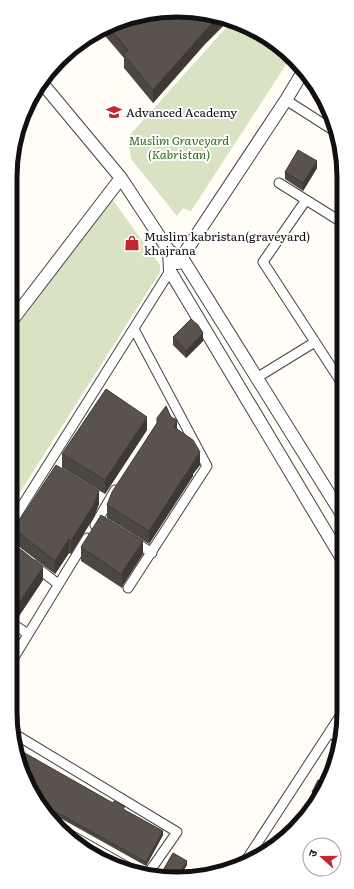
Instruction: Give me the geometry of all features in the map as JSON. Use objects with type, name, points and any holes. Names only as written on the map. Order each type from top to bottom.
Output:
[{"type":"street","points":[[17,515],[51,468],[170,271],[182,258],[300,76]]},
{"type":"street","points":[[45,87],[121,178],[169,251],[182,258],[337,505]]},
{"type":"street","points":[[286,100],[330,128]]},
{"type":"street","points":[[17,314],[121,178]]},
{"type":"street","points":[[279,184],[337,219]]},
{"type":"street","points":[[306,200],[263,262],[337,376]]},
{"type":"street","points":[[169,251],[170,271],[337,550]]},
{"type":"street","points":[[128,588],[207,466],[134,329]]},
{"type":"street","points":[[258,377],[315,342]]},
{"type":"street","points":[[17,652],[58,584],[102,522],[104,500],[119,483]]},
{"type":"street","points":[[125,536],[152,552]]},
{"type":"street","points":[[28,561],[58,584]]},
{"type":"street","points":[[17,627],[28,634]]},
{"type":"street","points":[[250,854],[337,721]]},
{"type":"street","points":[[331,731],[335,736]]},
{"type":"street","points":[[19,736],[177,832],[151,870]]},
{"type":"street","points":[[88,845],[104,854]]},
{"type":"green space","name":"Muslim Graveyard (Kabristan)","points":[[228,25],[257,38],[288,62],[191,211],[183,208],[177,216],[131,159],[128,137]]},
{"type":"green space","points":[[112,199],[160,265],[160,272],[17,497],[17,326]]},
{"type":"building","points":[[187,17],[214,21],[153,90],[124,55],[128,50],[112,31],[136,22],[156,18]]},
{"type":"building","points":[[298,150],[317,161],[303,183],[285,172]]},
{"type":"building","points":[[191,319],[198,325],[203,333],[186,351],[173,337]]},
{"type":"building","points":[[106,389],[147,417],[105,480],[62,454]]},
{"type":"building","points":[[166,406],[171,417],[177,420],[174,427],[193,440],[200,452],[149,531],[107,505],[112,492],[157,423],[157,418]]},
{"type":"building","points":[[56,465],[99,491],[94,504],[71,541],[69,539],[55,561],[17,531],[17,524]]},
{"type":"building","points":[[101,515],[143,541],[123,571],[122,575],[81,547]]},
{"type":"building","points":[[17,547],[43,567],[17,606]]},
{"type":"building","points":[[22,751],[113,803],[114,801],[125,806],[123,809],[163,831],[146,862],[49,808],[38,792],[29,773]]},
{"type":"building","points":[[318,780],[321,782],[312,799],[314,794],[312,792]]},
{"type":"building","points":[[173,853],[187,861],[180,872],[162,872]]},
{"type":"place","name":"Advanced Academy","points":[[114,112]]},
{"type":"place","name":"Muslim kabristan(graveyard) khajrana","points":[[132,243]]}]
